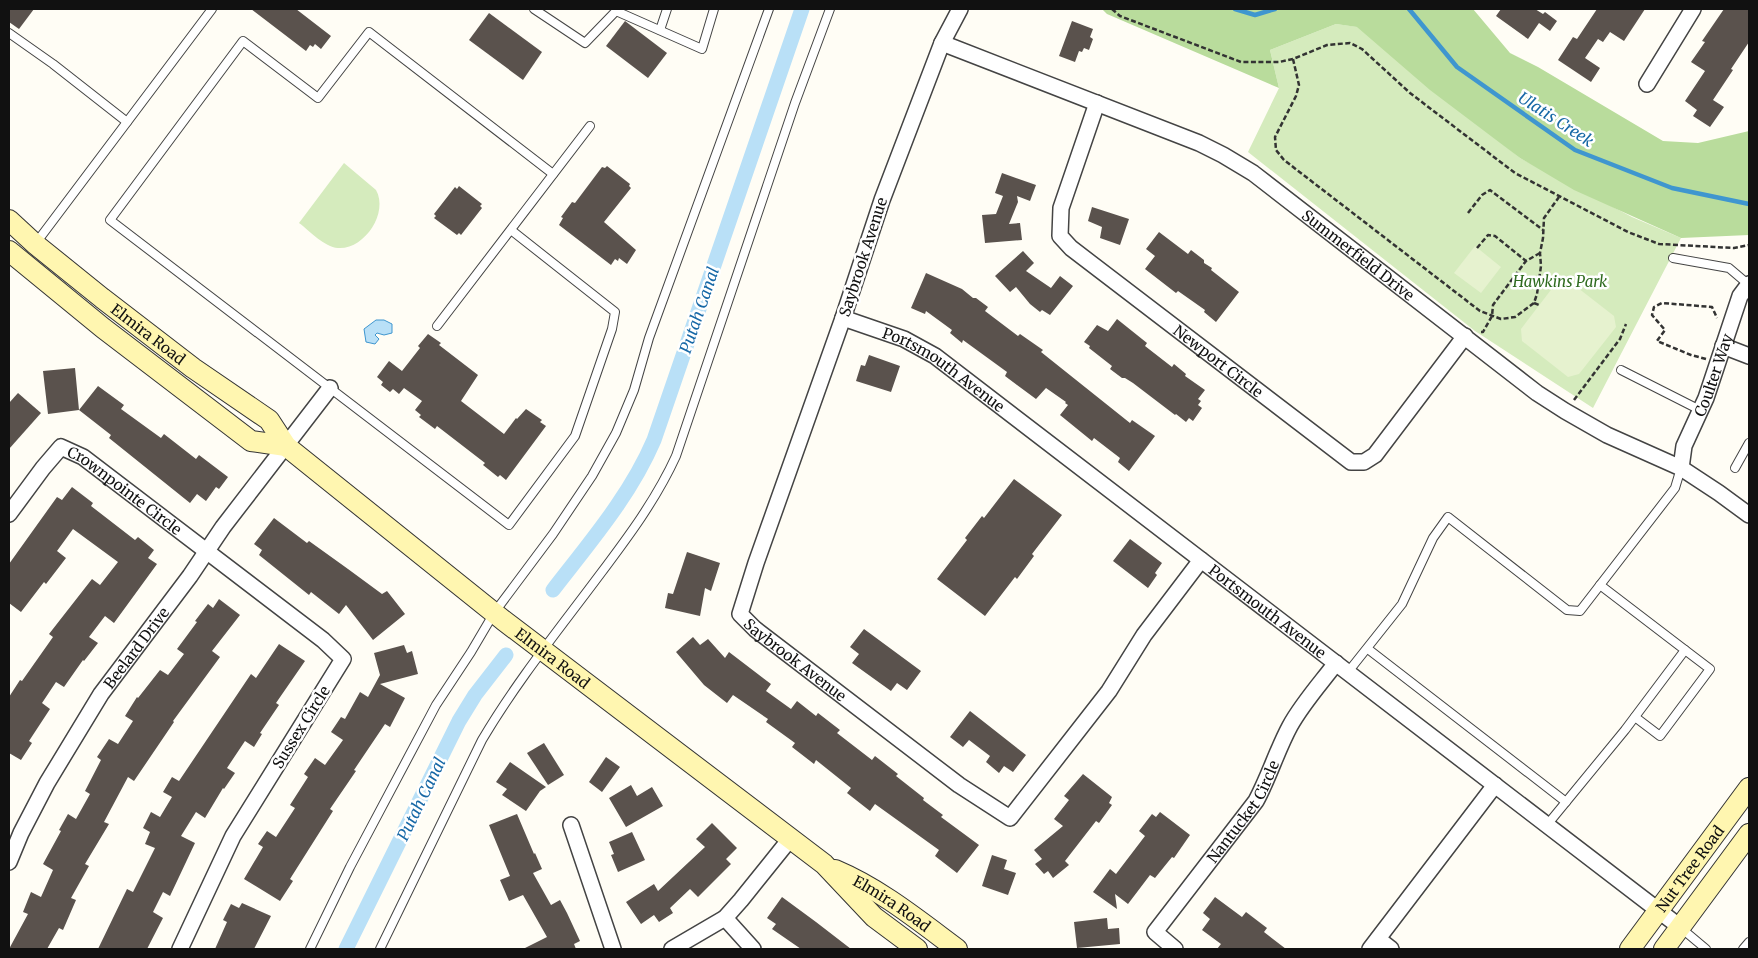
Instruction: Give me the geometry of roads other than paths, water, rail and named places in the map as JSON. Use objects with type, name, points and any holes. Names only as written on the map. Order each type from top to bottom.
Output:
[{"type":"main road","name":"Elmira Road","points":[[9,220],[102,298],[193,368],[269,420],[286,446],[494,612],[824,864],[874,917],[918,949]]},
{"type":"main road","name":"Elmira Road","points":[[9,251],[102,328],[251,441],[286,446]]},
{"type":"main road","name":"Nut Tree Road","points":[[1630,949],[1749,788]]},
{"type":"main road","name":"Nut Tree Road","points":[[1664,949],[1749,834]]},
{"type":"main road","name":"Elmira Road","points":[[824,864],[849,875],[888,898],[957,949]]},
{"type":"street","name":"Saybrook Avenue","points":[[960,9],[942,42],[882,200],[740,614],[755,629],[980,800],[1010,818],[1109,691],[1144,635],[1201,560]]},
{"type":"street","points":[[1647,84],[1693,9]]},
{"type":"street","name":"Summerfield Drive","points":[[942,42],[1224,154],[1246,168],[1472,334],[1537,394],[1607,435],[1681,468],[1719,492],[1749,515]]},
{"type":"street","name":"Newport Circle","points":[[1097,103],[1061,208],[1060,236],[1071,248],[1351,462],[1364,462],[1375,455],[1472,334]]},
{"type":"street","name":"Coulter Way","points":[[1681,468],[1684,446],[1706,398],[1740,296],[1749,284]]},
{"type":"street","name":"Portsmouth Avenue","points":[[843,318],[904,339],[936,356],[1680,927]]},
{"type":"street","points":[[1723,346],[1749,356]]},
{"type":"street","name":"Beelard Drive","points":[[9,862],[47,783],[82,723],[121,666],[207,552],[223,527],[330,388]]},
{"type":"street","name":"Crownpointe Circle","points":[[9,514],[61,447],[83,457],[207,552]]},
{"type":"street","name":"Sussex Circle","points":[[180,949],[233,836],[342,659],[323,640],[207,552]]},
{"type":"street","name":"Nantucket Circle","points":[[1175,949],[1155,932],[1256,801],[1266,782],[1274,760],[1301,708],[1342,668]]},
{"type":"street","points":[[1391,949],[1374,944],[1495,785]]},
{"type":"street","points":[[571,825],[613,949]]},
{"type":"street","points":[[672,949],[725,918],[742,900],[790,839]]},
{"type":"street","points":[[725,918],[753,949]]},
{"type":"lane","points":[[36,244],[212,9]]},
{"type":"lane","points":[[534,9],[585,43],[616,10],[702,49],[714,9]]},
{"type":"lane","points":[[660,30],[667,9]]},
{"type":"lane","points":[[310,949],[350,867],[436,706],[472,652],[494,612],[559,526],[592,476],[616,434],[634,390],[652,329],[769,9]]},
{"type":"lane","points":[[380,949],[482,740],[508,700],[629,535],[652,501],[672,464],[795,103],[830,9]]},
{"type":"lane","points":[[511,230],[614,312],[612,329],[575,436],[508,524],[110,220],[242,41],[318,98],[369,32],[553,174]]},
{"type":"lane","points":[[9,33],[53,64],[127,122]]},
{"type":"lane","points":[[437,326],[590,126]]},
{"type":"lane","points":[[1673,258],[1729,268],[1749,284]]},
{"type":"lane","points":[[1621,370],[1700,410]]},
{"type":"lane","points":[[1735,468],[1749,443]]},
{"type":"lane","points":[[1342,668],[1368,649],[1402,604],[1433,538],[1448,517],[1567,610],[1580,611],[1675,488],[1681,468]]},
{"type":"lane","points":[[1600,585],[1710,669],[1660,736],[1635,717]]},
{"type":"lane","points":[[1368,649],[1566,802]]},
{"type":"lane","points":[[1547,825],[1635,717],[1685,650]]},
{"type":"lane","points":[[1680,927],[1706,949]]},
{"type":"lane","points":[[1743,949],[1749,942]]},
{"type":"water","points":[[376,320],[384,320],[392,324],[392,333],[384,335],[377,333],[375,335],[379,339],[375,344],[366,342],[364,329]]},
{"type":"waterway","name":"Putah Canal","points":[[553,590],[621,499],[644,461],[654,440],[802,9]]},
{"type":"waterway","name":"Ulatis Creek","points":[[1235,9],[1255,15],[1275,9]]},
{"type":"waterway","name":"Ulatis Creek","points":[[1409,9],[1457,67],[1575,150],[1672,188],[1749,204]]},
{"type":"waterway","name":"Putah Canal","points":[[346,949],[459,721],[475,695],[506,655]]},
{"type":"park label","name":"Hawkins Park","points":[[1560,281]]}]
